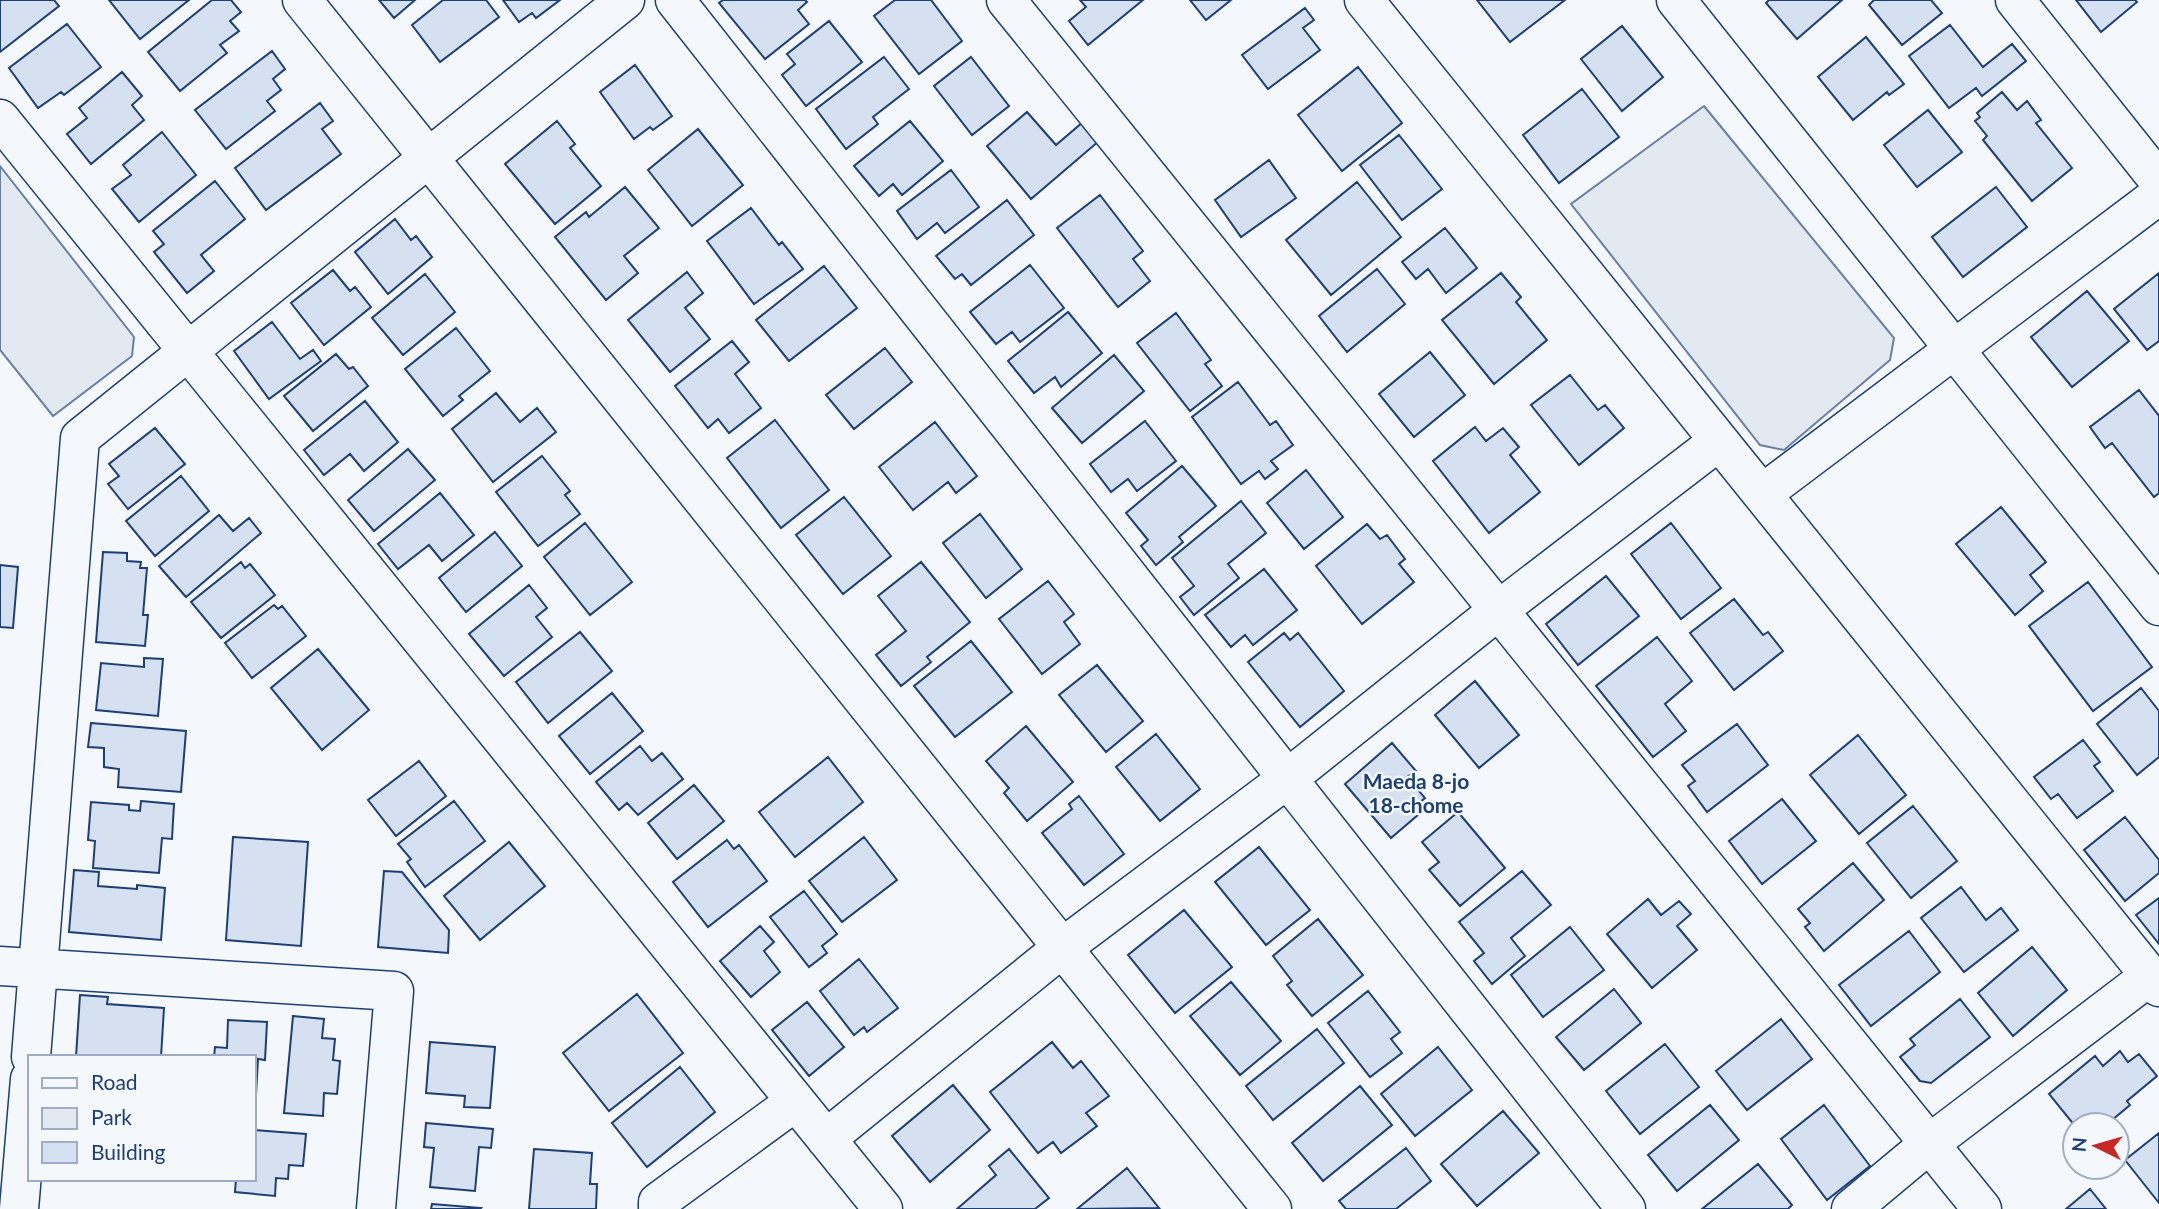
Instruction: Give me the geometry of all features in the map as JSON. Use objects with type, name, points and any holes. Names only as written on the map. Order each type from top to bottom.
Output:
[{"type":"street","points":[[302,0],[1272,1209]]},
{"type":"street","points":[[32,1055],[80,438],[625,0]]},
{"type":"street","points":[[675,0],[1626,1209]]},
{"type":"street","points":[[1006,0],[1982,1209]]},
{"type":"street","points":[[1364,0],[2155,981],[1929,1144],[1851,1209]]},
{"type":"street","points":[[1676,0],[2159,606]]},
{"type":"street","points":[[2015,0],[2159,181]]},
{"type":"street","points":[[0,119],[883,1209]]},
{"type":"street","points":[[1762,494],[2159,195]]},
{"type":"street","points":[[826,1139],[1062,948],[1287,779],[1500,609],[1719,440]]},
{"type":"street","points":[[0,966],[394,991],[376,1209]]},
{"type":"street","points":[[658,1209],[658,1202],[795,1102]]},
{"type":"street","points":[[19,1209],[28,1103]]},
{"type":"green space","points":[[1704,106],[1894,338],[1890,360],[1784,450],[1760,445],[1571,204]]},
{"type":"green space","points":[[0,166],[134,337],[132,356],[53,416],[0,350]]},
{"type":"building","points":[[0,0],[54,0],[59,6],[0,52]]},
{"type":"building","points":[[109,0],[189,0],[140,39]]},
{"type":"building","points":[[212,0],[231,0],[241,12],[230,21],[239,31],[220,45],[227,53],[180,91],[148,52]]},
{"type":"building","points":[[379,0],[415,0],[394,18]]},
{"type":"building","points":[[443,0],[486,0],[499,17],[440,62],[412,25]]},
{"type":"building","points":[[503,0],[560,0],[536,18],[532,13],[519,22]]},
{"type":"building","points":[[723,0],[805,0],[807,2],[798,10],[809,24],[765,59],[719,3]]},
{"type":"building","points":[[895,0],[931,0],[962,41],[919,74],[874,16]]},
{"type":"building","points":[[1080,0],[1143,0],[1088,45],[1069,21],[1086,7]]},
{"type":"building","points":[[1190,0],[1231,0],[1206,20]]},
{"type":"building","points":[[1477,0],[1565,0],[1510,42]]},
{"type":"building","points":[[1769,0],[1842,0],[1797,39],[1766,3]]},
{"type":"building","points":[[1874,0],[1931,0],[1942,13],[1902,45],[1869,5]]},
{"type":"building","points":[[2076,0],[2135,0],[2137,2],[2101,32]]},
{"type":"building","points":[[1305,8],[1314,20],[1303,28],[1320,50],[1268,89],[1242,55]]},
{"type":"building","points":[[829,21],[862,62],[806,106],[782,75],[795,64],[787,54]]},
{"type":"building","points":[[67,24],[101,67],[64,95],[61,92],[38,108],[9,68]]},
{"type":"building","points":[[1950,25],[1983,67],[2012,44],[2026,61],[1982,96],[1976,88],[1949,108],[1909,56]]},
{"type":"building","points":[[1622,26],[1663,77],[1622,111],[1581,59]]},
{"type":"building","points":[[1866,37],[1904,84],[1889,95],[1887,92],[1853,120],[1818,77]]},
{"type":"building","points":[[272,51],[285,69],[273,79],[281,90],[267,101],[275,111],[226,149],[195,110]]},
{"type":"building","points":[[884,57],[909,89],[873,117],[878,124],[846,149],[816,109]]},
{"type":"building","points":[[971,57],[1009,106],[972,135],[934,86]]},
{"type":"building","points":[[635,65],[672,116],[653,130],[650,127],[634,139],[600,92]]},
{"type":"building","points":[[1358,67],[1402,123],[1342,171],[1298,115]]},
{"type":"building","points":[[122,72],[142,96],[132,105],[144,120],[91,164],[67,134],[87,118],[79,108]]},
{"type":"building","points":[[1582,89],[1619,137],[1559,183],[1523,135]]},
{"type":"building","points":[[2002,92],[2017,110],[2027,101],[2041,120],[2036,123],[2072,168],[2032,201],[1983,140],[1987,136],[1975,121],[1980,117],[1977,113]]},
{"type":"building","points":[[320,103],[333,121],[322,129],[341,154],[266,210],[235,168]]},
{"type":"building","points":[[1928,110],[1962,152],[1917,187],[1884,145]]},
{"type":"building","points":[[1027,112],[1056,145],[1083,122],[1099,141],[1031,199],[987,146]]},
{"type":"building","points":[[557,121],[575,144],[570,148],[601,186],[555,224],[505,164]]},
{"type":"building","points":[[910,121],[943,161],[902,195],[893,184],[879,196],[854,166]]},
{"type":"building","points":[[698,129],[743,185],[692,226],[648,170]]},
{"type":"building","points":[[162,132],[196,175],[139,222],[112,189],[131,175],[123,165]]},
{"type":"building","points":[[1399,135],[1442,189],[1402,220],[1360,165]]},
{"type":"building","points":[[1269,160],[1296,198],[1241,237],[1215,200]]},
{"type":"building","points":[[951,170],[979,207],[945,233],[937,223],[917,239],[897,211]]},
{"type":"building","points":[[215,181],[245,219],[201,255],[214,271],[187,293],[154,252],[164,244],[153,231]]},
{"type":"building","points":[[1357,182],[1401,237],[1331,295],[1286,240]]},
{"type":"building","points":[[625,187],[659,228],[624,256],[638,273],[606,300],[555,237],[586,212],[589,217]]},
{"type":"building","points":[[1996,187],[2027,227],[1963,277],[1932,237]]},
{"type":"building","points":[[1100,195],[1143,251],[1133,259],[1150,281],[1118,307],[1057,228]]},
{"type":"building","points":[[1007,200],[1034,235],[971,285],[962,274],[955,279],[936,256]]},
{"type":"building","points":[[751,208],[779,245],[782,242],[803,269],[754,304],[707,241]]},
{"type":"building","points":[[395,219],[411,240],[416,236],[432,257],[388,294],[355,252]]},
{"type":"building","points":[[1445,228],[1477,268],[1446,293],[1428,269],[1416,279],[1402,262]]},
{"type":"building","points":[[1030,265],[1064,308],[1020,342],[1012,332],[996,344],[970,312]]},
{"type":"building","points":[[824,266],[857,308],[789,361],[756,320]]},
{"type":"building","points":[[1377,269],[1405,304],[1347,352],[1319,316]]},
{"type":"building","points":[[333,270],[350,291],[355,287],[371,307],[324,345],[291,303]]},
{"type":"building","points":[[687,272],[703,293],[685,308],[710,339],[670,372],[628,320]]},
{"type":"building","points":[[1501,273],[1521,297],[1516,302],[1547,340],[1494,384],[1442,320]]},
{"type":"building","points":[[2159,273],[2159,341],[2147,350],[2114,309]]},
{"type":"building","points":[[425,274],[455,312],[403,355],[372,318]]},
{"type":"building","points":[[2087,291],[2129,341],[2072,387],[2031,337]]},
{"type":"building","points":[[1068,312],[1102,353],[1061,387],[1055,377],[1034,393],[1008,361]]},
{"type":"building","points":[[1176,313],[1211,360],[1205,364],[1222,386],[1190,411],[1137,343]]},
{"type":"building","points":[[272,322],[300,359],[313,350],[321,361],[269,399],[234,351]]},
{"type":"building","points":[[456,328],[490,371],[459,396],[463,400],[443,416],[405,369]]},
{"type":"building","points":[[732,341],[749,362],[735,374],[761,408],[729,433],[718,419],[708,428],[675,386]]},
{"type":"building","points":[[885,348],[912,382],[854,429],[826,395]]},
{"type":"building","points":[[1430,352],[1465,395],[1414,437],[1379,394]]},
{"type":"building","points":[[336,354],[349,369],[353,367],[368,386],[313,431],[284,396]]},
{"type":"building","points":[[1114,355],[1144,391],[1082,443],[1052,408]]},
{"type":"building","points":[[1570,375],[1598,410],[1605,405],[1624,428],[1579,465],[1531,405]]},
{"type":"building","points":[[1238,382],[1270,425],[1276,421],[1293,445],[1271,461],[1278,469],[1265,479],[1259,471],[1241,484],[1192,417]]},
{"type":"building","points":[[2139,390],[2159,416],[2159,493],[2154,497],[2112,443],[2105,448],[2090,427]]},
{"type":"building","points":[[496,393],[520,422],[537,408],[556,432],[493,482],[452,429]]},
{"type":"building","points":[[365,401],[398,442],[364,471],[350,454],[324,475],[304,450]]},
{"type":"building","points":[[775,420],[829,490],[781,528],[727,458]]},
{"type":"building","points":[[1145,421],[1176,461],[1137,491],[1128,479],[1111,492],[1090,464]]},
{"type":"building","points":[[935,422],[977,476],[956,493],[948,482],[913,510],[879,467]]},
{"type":"building","points":[[1475,427],[1486,441],[1503,428],[1519,447],[1510,455],[1540,492],[1489,533],[1433,461]]},
{"type":"building","points":[[155,428],[185,464],[128,509],[108,484],[119,476],[109,464]]},
{"type":"building","points":[[408,449],[435,480],[374,531],[348,500]]},
{"type":"building","points":[[542,456],[570,491],[565,495],[580,514],[538,546],[496,492]]},
{"type":"building","points":[[1182,466],[1216,506],[1179,537],[1183,542],[1156,565],[1141,546],[1148,540],[1126,513]]},
{"type":"building","points":[[1306,470],[1343,517],[1304,549],[1267,503]]},
{"type":"building","points":[[181,476],[209,511],[155,556],[126,521]]},
{"type":"building","points":[[440,493],[474,535],[442,561],[429,545],[398,569],[378,544]]},
{"type":"building","points":[[844,497],[891,556],[843,594],[796,535]]},
{"type":"building","points":[[1241,501],[1266,533],[1228,564],[1239,578],[1194,615],[1180,597],[1194,586],[1172,558]]},
{"type":"building","points":[[2001,507],[2046,562],[2030,575],[2043,591],[2015,615],[1956,544]]},
{"type":"building","points":[[980,514],[1022,569],[986,598],[943,543]]},
{"type":"building","points":[[219,515],[233,531],[249,518],[261,533],[186,597],[159,566]]},
{"type":"building","points":[[585,523],[632,582],[590,615],[544,557]]},
{"type":"building","points":[[1671,523],[1721,588],[1681,619],[1631,554]]},
{"type":"building","points":[[1367,524],[1380,539],[1387,535],[1405,559],[1399,564],[1414,582],[1362,624],[1316,566]]},
{"type":"building","points":[[495,532],[522,566],[466,612],[439,578]]},
{"type":"building","points":[[103,552],[127,553],[127,561],[141,562],[140,568],[147,568],[143,615],[148,615],[145,646],[96,642]]},
{"type":"building","points":[[241,562],[245,568],[250,564],[275,595],[221,638],[191,602]]},
{"type":"building","points":[[921,562],[970,622],[927,657],[931,662],[901,686],[876,655],[906,631],[878,596]]},
{"type":"building","points":[[0,565],[18,567],[13,628],[0,627]]},
{"type":"building","points":[[1264,569],[1297,610],[1253,645],[1245,635],[1231,647],[1205,615]]},
{"type":"building","points":[[1606,576],[1639,616],[1578,665],[1546,624]]},
{"type":"building","points":[[1048,581],[1074,614],[1064,622],[1080,644],[1042,674],[999,619]]},
{"type":"building","points":[[2088,582],[2152,667],[2093,711],[2029,626]]},
{"type":"building","points":[[529,585],[547,608],[536,617],[552,637],[504,676],[469,634]]},
{"type":"building","points":[[1734,599],[1763,635],[1768,632],[1783,651],[1734,690],[1690,633]]},
{"type":"building","points":[[274,605],[278,609],[282,606],[306,636],[252,678],[225,643]]},
{"type":"building","points":[[580,632],[612,671],[548,723],[516,682]]},
{"type":"building","points":[[1284,633],[1290,640],[1298,633],[1344,691],[1300,727],[1248,662]]},
{"type":"building","points":[[1657,637],[1692,681],[1665,704],[1686,731],[1653,757],[1596,686]]},
{"type":"building","points":[[971,641],[1012,692],[955,737],[914,686]]},
{"type":"building","points":[[318,649],[369,710],[322,750],[271,688]]},
{"type":"building","points":[[144,658],[163,659],[158,716],[96,710],[101,663],[144,667]]},
{"type":"building","points":[[1097,665],[1143,721],[1106,752],[1059,695]]},
{"type":"building","points":[[1475,681],[1519,735],[1479,768],[1435,715]]},
{"type":"building","points":[[2141,688],[2159,711],[2159,757],[2137,775],[2097,724]]},
{"type":"building","points":[[612,693],[643,731],[590,774],[559,736]]},
{"type":"building","points":[[91,723],[186,731],[181,792],[118,787],[119,769],[104,767],[104,748],[88,747]]},
{"type":"building","points":[[1737,724],[1768,765],[1707,812],[1688,786],[1695,781],[1682,765]]},
{"type":"building","points":[[1026,726],[1073,782],[1027,821],[1004,793],[1009,788],[986,761]]},
{"type":"building","points":[[1156,734],[1200,789],[1160,821],[1116,767]]},
{"type":"building","points":[[1858,735],[1906,795],[1859,834],[1810,775]]},
{"type":"building","points":[[2083,740],[2100,762],[2094,766],[2113,791],[2077,818],[2058,794],[2051,799],[2034,777]]},
{"type":"building","points":[[1392,743],[1416,771],[1407,777],[1425,798],[1414,807],[1419,814],[1391,838],[1345,784]]},
{"type":"building","points":[[640,746],[652,761],[662,753],[683,779],[638,815],[627,803],[619,810],[596,782]]},
{"type":"building","points":[[828,757],[863,802],[795,857],[759,812]]},
{"type":"building","points":[[419,761],[446,796],[396,836],[368,800]]},
{"type":"building","points":[[694,785],[724,821],[677,859],[648,823]]},
{"type":"building","points":[[1079,796],[1124,854],[1084,885],[1042,833],[1072,809],[1069,804]]},
{"type":"building","points":[[1782,799],[1816,841],[1762,884],[1729,841]]},
{"type":"building","points":[[141,801],[174,804],[172,839],[162,838],[159,873],[93,868],[95,841],[88,840],[91,802],[129,805],[129,810],[140,811]]},
{"type":"building","points":[[454,801],[485,841],[425,887],[407,862],[411,859],[398,844]]},
{"type":"building","points":[[1913,806],[1957,861],[1911,898],[1867,843]]},
{"type":"building","points":[[1458,812],[1505,868],[1460,906],[1429,870],[1439,862],[1422,842]]},
{"type":"building","points":[[2125,817],[2159,860],[2159,873],[2125,901],[2084,850]]},
{"type":"building","points":[[233,837],[308,842],[301,946],[226,940]]},
{"type":"building","points":[[864,837],[897,880],[842,922],[809,881]]},
{"type":"building","points":[[727,840],[734,849],[739,845],[767,881],[708,927],[673,882]]},
{"type":"building","points":[[509,842],[545,886],[480,940],[444,896]]},
{"type":"building","points":[[1259,847],[1310,910],[1266,945],[1215,882]]},
{"type":"building","points":[[1853,863],[1884,900],[1824,951],[1805,927],[1810,923],[1798,909]]},
{"type":"building","points":[[74,870],[99,872],[98,886],[137,889],[137,885],[165,888],[161,940],[69,932]]},
{"type":"building","points":[[384,871],[402,872],[449,930],[448,953],[378,947]]},
{"type":"building","points":[[1522,871],[1551,905],[1511,938],[1525,956],[1492,984],[1474,961],[1484,953],[1459,922]]},
{"type":"building","points":[[1961,887],[1986,920],[2001,908],[2018,930],[1964,972],[1921,918]]},
{"type":"building","points":[[804,891],[837,934],[822,946],[827,953],[809,967],[770,917]]},
{"type":"building","points":[[2159,898],[2159,944],[2136,915]]},
{"type":"building","points":[[1648,899],[1661,915],[1679,901],[1691,914],[1677,926],[1697,950],[1652,988],[1607,934]]},
{"type":"building","points":[[1184,910],[1232,967],[1175,1013],[1128,955]]},
{"type":"building","points":[[1318,919],[1363,975],[1312,1016],[1287,985],[1292,981],[1273,956]]},
{"type":"building","points":[[760,926],[774,942],[764,951],[780,972],[751,997],[720,961]]},
{"type":"building","points":[[1570,927],[1604,970],[1543,1017],[1511,975]]},
{"type":"building","points":[[1909,931],[1940,972],[1871,1026],[1839,985]]},
{"type":"building","points":[[2032,947],[2067,990],[2013,1036],[1978,993]]},
{"type":"building","points":[[859,959],[898,1008],[867,1032],[864,1027],[854,1035],[820,991]]},
{"type":"building","points":[[1231,982],[1281,1041],[1240,1075],[1190,1016]]},
{"type":"building","points":[[1614,989],[1641,1023],[1584,1070],[1556,1037]]},
{"type":"building","points":[[1368,991],[1400,1032],[1391,1039],[1402,1053],[1370,1077],[1328,1023]]},
{"type":"building","points":[[637,994],[683,1053],[609,1111],[563,1053]]},
{"type":"building","points":[[80,995],[108,997],[107,1004],[164,1008],[161,1055],[76,1055]]},
{"type":"building","points":[[1960,999],[1990,1037],[1931,1083],[1920,1081],[1900,1057],[1915,1045],[1910,1039]]},
{"type":"building","points":[[807,1002],[844,1047],[809,1076],[772,1030]]},
{"type":"building","points":[[293,1016],[324,1019],[322,1038],[335,1039],[333,1060],[340,1061],[337,1094],[324,1093],[323,1116],[284,1113]]},
{"type":"building","points":[[1781,1019],[1812,1059],[1747,1110],[1716,1071]]},
{"type":"building","points":[[228,1020],[267,1022],[265,1060],[258,1059],[256,1095],[256,1055],[214,1055],[215,1047],[227,1048]]},
{"type":"building","points":[[1317,1029],[1344,1063],[1273,1120],[1246,1086]]},
{"type":"building","points":[[430,1042],[495,1047],[490,1108],[464,1107],[465,1096],[426,1093]]},
{"type":"building","points":[[1052,1042],[1073,1068],[1081,1061],[1109,1096],[1086,1113],[1097,1126],[1061,1153],[1053,1142],[1038,1153],[990,1092]]},
{"type":"building","points":[[1665,1044],[1699,1087],[1640,1134],[1606,1091]]},
{"type":"building","points":[[1438,1047],[1472,1090],[1415,1136],[1381,1094]]},
{"type":"building","points":[[2120,1051],[2128,1062],[2139,1054],[2157,1076],[2127,1101],[2130,1105],[2123,1111],[2063,1111],[2049,1094],[2095,1056],[2103,1066]]},
{"type":"building","points":[[680,1067],[715,1112],[647,1167],[612,1123]]},
{"type":"building","points":[[953,1085],[990,1130],[930,1182],[892,1136]]},
{"type":"building","points":[[1360,1086],[1392,1125],[1323,1181],[1292,1143]]},
{"type":"building","points":[[1710,1105],[1739,1140],[1677,1191],[1648,1155]]},
{"type":"building","points":[[1824,1105],[1870,1166],[1827,1200],[1781,1139]]},
{"type":"building","points":[[1503,1111],[1539,1153],[1477,1206],[1441,1164]]},
{"type":"building","points":[[426,1123],[493,1129],[491,1148],[479,1147],[475,1191],[430,1187],[434,1148],[424,1147]]},
{"type":"building","points":[[256,1130],[306,1134],[303,1166],[289,1165],[288,1179],[276,1178],[275,1196],[235,1192],[236,1181],[256,1181]]},
{"type":"building","points":[[2159,1133],[2159,1203],[2131,1168],[2131,1155]]},
{"type":"building","points":[[1406,1148],[1431,1181],[1396,1209],[1346,1209],[1339,1201]]},
{"type":"building","points":[[534,1149],[592,1153],[590,1184],[597,1184],[596,1209],[529,1209]]},
{"type":"building","points":[[1009,1149],[1049,1198],[1035,1209],[957,1209],[996,1175],[989,1166]]},
{"type":"building","points":[[1758,1164],[1792,1205],[1788,1209],[1702,1209]]},
{"type":"building","points":[[1127,1168],[1159,1208],[1077,1209]]},
{"type":"building","points":[[2090,1189],[2106,1209],[2066,1209]]},
{"type":"building","points":[[432,1204],[481,1208],[431,1209]]},
{"type":"district","name":"Maeda 8-jo 18-chome","points":[[1416,792]]}]
